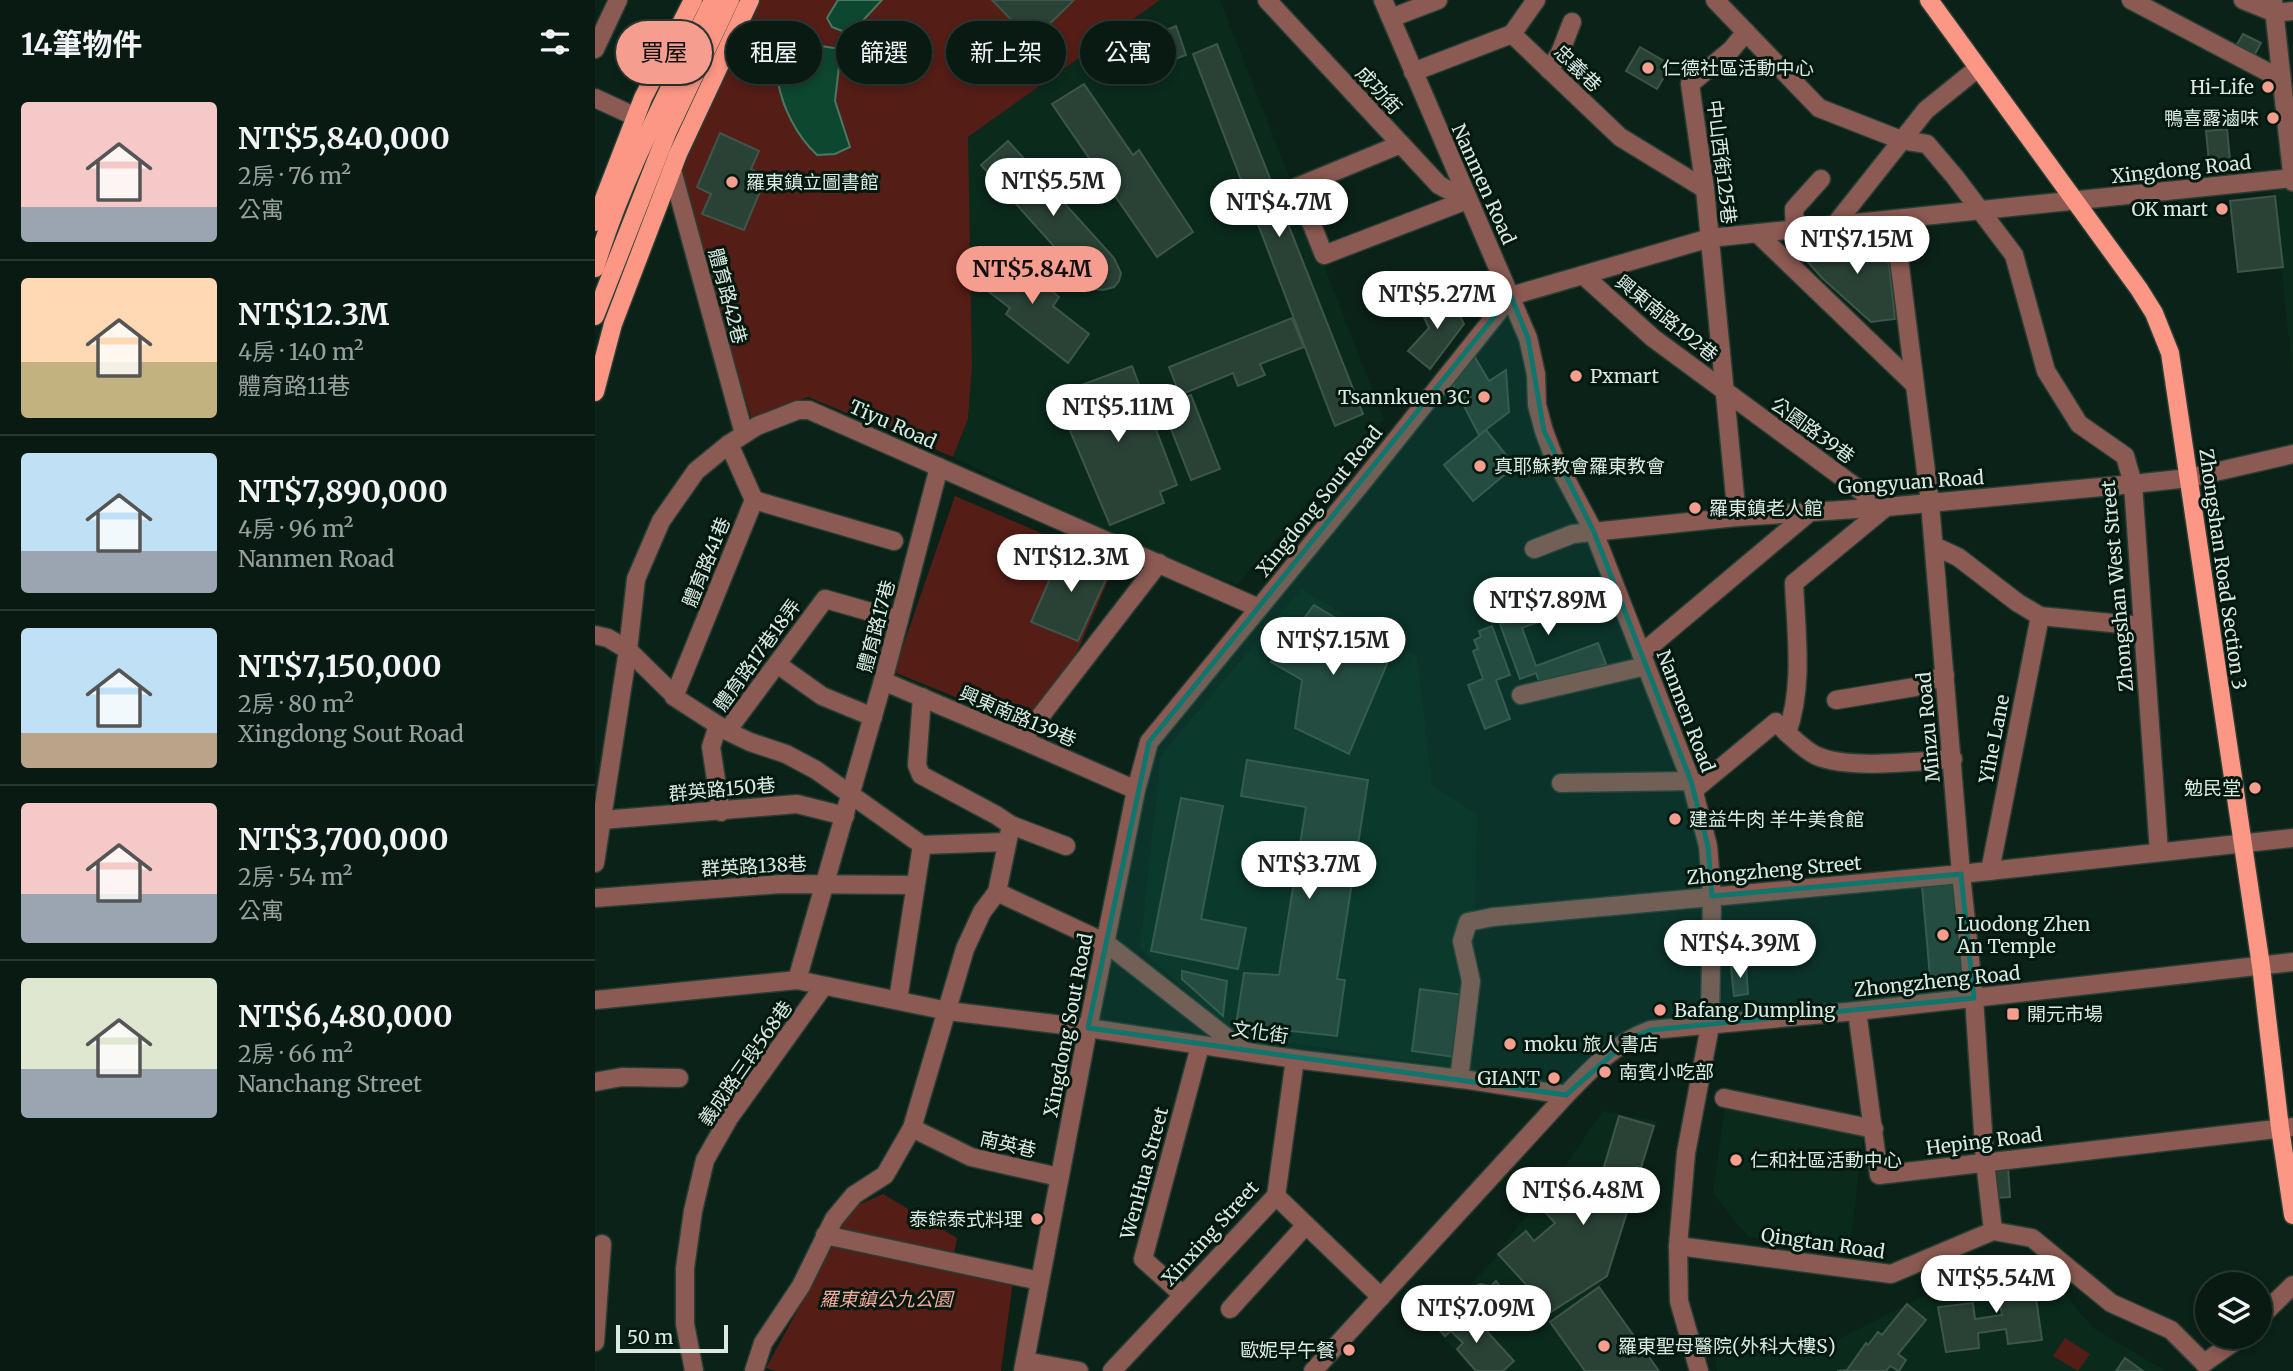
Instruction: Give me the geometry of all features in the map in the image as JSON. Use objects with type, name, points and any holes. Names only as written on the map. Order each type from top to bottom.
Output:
[{"type":"main road","points":[[595,222],[636,117],[692,0]]},
{"type":"main road","points":[[595,268],[605,237],[656,119],[713,0]]},
{"type":"main road","points":[[595,316],[667,133],[730,0]]},
{"type":"main road","points":[[595,393],[613,324],[672,170],[750,0]]},
{"type":"main road","name":"Zhongshan Road Section 3","points":[[1929,0],[2073,202],[2139,289],[2164,334],[2171,354],[2242,844],[2287,1128],[2293,1215]]},
{"type":"street","points":[[595,49],[618,0]]},
{"type":"street","name":"成功街","points":[[1267,0],[1439,185],[1467,200]]},
{"type":"street","name":"Nanmen Road","points":[[1383,0],[1528,338],[1536,374],[1537,405],[1544,430],[1553,455],[1594,532],[1693,786],[1708,846],[1712,896],[1710,1026],[1686,1153],[1678,1246],[1679,1301],[1699,1371]]},
{"type":"street","points":[[1391,18],[1438,0]]},
{"type":"street","points":[[1413,72],[1512,34],[1536,0]]},
{"type":"street","name":"Zhongshan West Street","points":[[1715,0],[1819,108],[1901,140],[1927,144],[2014,255],[2046,371],[2079,424],[2126,456],[2133,484],[2159,852]]},
{"type":"street","points":[[2131,0],[2281,79]]},
{"type":"street","points":[[2243,0],[2293,11]]},
{"type":"street","points":[[2274,6],[2293,179]]},
{"type":"street","points":[[1549,70],[1560,53],[1572,22]]},
{"type":"street","name":"中山西街125巷","points":[[1737,517],[1705,189],[1690,84],[1731,50],[1746,32]]},
{"type":"street","name":"忠義巷","points":[[1512,34],[1620,137],[1705,189]]},
{"type":"street","points":[[1834,226],[1926,110],[1978,68]]},
{"type":"street","points":[[595,98],[636,117]]},
{"type":"street","points":[[1401,144],[1297,187],[1324,255],[1467,200]]},
{"type":"street","name":"體育路42巷","points":[[672,170],[737,439]]},
{"type":"street","points":[[1795,230],[1794,209],[1821,179]]},
{"type":"street","name":"Xingdong Road","points":[[2073,202],[2293,179]]},
{"type":"street","points":[[1511,296],[1710,238],[2073,202]]},
{"type":"street","name":"Minzu Road","points":[[1894,220],[1930,503],[1993,1231]]},
{"type":"street","points":[[1757,233],[1915,384]]},
{"type":"street","name":"興東南路192巷","points":[[1583,275],[1653,338],[1725,392]]},
{"type":"street","name":"Xingdong Sout Road","points":[[1024,1366],[1088,1028],[1136,790],[1149,742],[1511,296]]},
{"type":"street","name":"公園路39巷","points":[[1725,392],[1865,494],[1877,507]]},
{"type":"street","name":"Tiyu Road","points":[[595,863],[628,650],[636,579],[661,521],[696,471],[737,439],[798,410],[809,410],[1259,608]]},
{"type":"street","points":[[737,439],[754,500],[894,541]]},
{"type":"street","name":"Gongyuan Road","points":[[1534,549],[1573,534],[2189,478],[2293,454]]},
{"type":"street","name":"體育路17巷","points":[[797,981],[883,681],[939,467]]},
{"type":"street","name":"體育路41巷","points":[[674,696],[754,500]]},
{"type":"street","points":[[1787,733],[1794,713],[1797,659],[1794,583],[1877,507]]},
{"type":"street","points":[[1521,695],[1644,660],[1811,511]]},
{"type":"street","points":[[1934,546],[1958,557],[2018,603],[2040,616],[2142,626]]},
{"type":"street","points":[[1022,740],[1159,563]]},
{"type":"street","name":"體育路17巷18弄","points":[[722,728],[777,664],[825,599],[899,620]]},
{"type":"street","name":"Yihe Lane","points":[[1990,871],[2040,616]]},
{"type":"street","points":[[595,635],[608,638],[628,650],[674,696],[722,728],[750,742],[786,754],[815,770],[922,845],[1008,834],[1066,846]]},
{"type":"street","points":[[777,664],[822,696],[873,717]]},
{"type":"street","points":[[1836,700],[1915,687],[1945,675]]},
{"type":"street","name":"興東南路139巷","points":[[883,681],[1136,790]]},
{"type":"street","points":[[754,1371],[763,1343],[801,1286],[834,1219],[854,1195],[885,1175],[912,1128],[965,949],[982,912],[997,892],[1008,834],[996,815],[922,775],[917,765],[922,697]]},
{"type":"street","points":[[1561,783],[1693,786],[1776,722],[1813,755],[1829,760],[1850,763],[1952,760]]},
{"type":"street","points":[[721,811],[711,747],[722,728]]},
{"type":"street","name":"群英路150巷","points":[[602,820],[797,804],[845,816]]},
{"type":"street","name":"Zhongzheng Street","points":[[1459,1079],[1471,981],[1462,941],[1468,922],[1493,917],[1961,874],[2293,838]]},
{"type":"street","points":[[898,1000],[922,845]]},
{"type":"street","name":"群英路138巷","points":[[595,898],[781,884],[915,885]]},
{"type":"street","points":[[997,892],[1106,943],[1244,1051]]},
{"type":"street","name":"Zhongzheng Road","points":[[1313,1371],[1566,1095],[1607,1054],[1632,1037],[1651,1030],[1857,1011],[2293,962]]},
{"type":"street","name":"文化街","points":[[595,1000],[797,981],[948,1011],[1566,1095]]},
{"type":"street","name":"義成路三段568巷","points":[[694,1371],[685,1324],[685,1268],[693,1211],[705,1160],[729,1118],[823,987]]},
{"type":"street","points":[[1724,1098],[1874,1129],[1857,1011]]},
{"type":"street","name":"WenHua Street","points":[[1183,1295],[1143,1259],[1200,1046]]},
{"type":"street","name":"Xinxing Street","points":[[1112,1371],[1276,1196],[1295,1059]]},
{"type":"street","points":[[595,1082],[622,1077],[679,1078]]},
{"type":"street","name":"南英巷","points":[[912,1128],[971,1157],[1059,1177]]},
{"type":"street","name":"Heping Road","points":[[1874,1129],[1879,1175],[2287,1128]]},
{"type":"street","points":[[1276,1196],[1381,1297]]},
{"type":"street","points":[[1230,1309],[1306,1225]]},
{"type":"street","points":[[1993,1231],[2032,1238],[2111,1303],[2171,1330],[2204,1367],[2226,1349]]},
{"type":"street","name":"Qingtan Road","points":[[1678,1246],[1891,1274],[1993,1231]]},
{"type":"street","points":[[825,1235],[1040,1281]]},
{"type":"street","points":[[595,1342],[602,1244]]},
{"type":"street","points":[[2272,1305],[2293,1285]]},
{"type":"street","points":[[1024,1366],[1079,1371]]},
{"type":"highlighted area","points":[[1511,296],[1528,338],[1544,431],[1594,532],[1691,781],[1708,846],[1712,896],[1961,874],[1974,998],[1651,1030],[1632,1037],[1566,1095],[1088,1028],[1149,742]]},
{"type":"shaded area","points":[[838,0],[882,0],[862,21],[836,21],[836,29],[827,18]]},
{"type":"shaded area","points":[[1160,0],[1220,0],[1384,419],[1305,505],[1237,585],[1141,547],[953,457],[968,419],[972,366],[967,137],[1042,84],[1066,84],[1066,67],[1080,57],[1080,84],[1176,84],[1176,21],[1130,21]]},
{"type":"shaded area","points":[[822,46],[836,48],[835,101],[850,147],[835,154],[817,155],[792,122],[778,84],[822,84]]},
{"type":"shaded area","points":[[2293,186],[2293,378],[2273,189]]},
{"type":"shaded area","points":[[1301,589],[1417,657],[1432,786],[1477,814],[1472,1070],[1234,1035],[1140,948],[1161,755]]},
{"type":"shaded area","points":[[1725,1105],[1864,1128],[1850,1248],[1748,1237],[1713,1193]]},
{"type":"shaded area","points":[[1603,1111],[1657,1121],[1600,1289],[1657,1371],[1473,1371],[1431,1324],[1487,1268],[1528,1213],[1539,1203]]},
{"type":"shaded area","points":[[2036,1259],[2093,1328],[2166,1371],[1717,1371],[1713,1350],[1723,1344],[1815,1351],[1985,1265]]},
{"type":"green space","points":[[757,0],[1160,0],[1131,21],[1080,21],[1080,57],[1066,67],[1066,21],[946,21],[946,84],[1042,84],[968,137],[972,366],[968,419],[953,457],[808,397],[751,417],[690,220],[679,174],[726,69],[726,84],[822,84],[822,21],[748,21]]},
{"type":"green space","points":[[955,496],[1115,565],[1074,659],[1026,726],[894,672]]},
{"type":"green space","name":"羅東鎮公九公園","points":[[883,1194],[957,1238],[951,1269],[1013,1281],[1001,1371],[776,1371],[766,1368],[837,1238],[836,1229],[851,1208]]},
{"type":"green space","points":[[2065,1338],[2090,1354],[2078,1371],[2053,1356]]},
{"type":"building","points":[[992,0],[1074,0],[1052,21],[1012,21]]},
{"type":"building","points":[[1176,26],[1186,55],[1176,59]]},
{"type":"building","points":[[2243,34],[2261,43],[2254,56],[2236,46]]},
{"type":"building","points":[[1217,44],[1363,414],[1335,426],[1193,54]]},
{"type":"building","name":"仁德社區活動中心","points":[[1640,47],[1671,65],[1657,89],[1626,71]]},
{"type":"building","points":[[1084,84],[1133,155],[1139,150],[1193,232],[1157,257],[1052,104]]},
{"type":"building","points":[[2227,129],[2230,160],[2209,162],[2206,131]]},
{"type":"building","name":"羅東鎮立圖書館","points":[[720,133],[759,151],[751,169],[766,177],[744,230],[702,214],[711,194],[697,187]]},
{"type":"building","points":[[1008,141],[1114,258],[1121,273],[1114,287],[1094,289],[1087,283],[981,165]]},
{"type":"building","points":[[2275,196],[2283,267],[2238,272],[2230,201]]},
{"type":"building","points":[[1864,240],[1878,246],[1889,264],[1895,319],[1871,322],[1807,261],[1805,247]]},
{"type":"building","points":[[988,247],[1030,281],[1034,276],[1059,297],[1053,306],[1089,334],[1068,363],[1006,314],[1010,308],[980,285],[990,272],[977,261]]},
{"type":"building","points":[[1449,295],[1464,324],[1430,369],[1408,351],[1429,328],[1421,311]]},
{"type":"building","points":[[1292,318],[1304,347],[1260,364],[1265,375],[1238,386],[1233,373],[1180,395],[1169,367]]},
{"type":"building","name":"Tsannkuen 3C","points":[[1473,354],[1489,381],[1506,370],[1509,412],[1479,435],[1451,381]]},
{"type":"building","points":[[1132,366],[1177,485],[1160,492],[1164,503],[1110,525],[1055,395]]},
{"type":"building","points":[[1191,395],[1220,469],[1191,480],[1162,406]]},
{"type":"building","name":"真耶穌教會羅東教會","points":[[1486,430],[1515,466],[1473,501],[1444,465]]},
{"type":"building","points":[[1064,547],[1111,568],[1078,641],[1031,622]]},
{"type":"building","points":[[1574,581],[1583,606],[1522,628],[1536,666],[1598,643],[1606,664],[1541,687],[1536,673],[1520,679],[1500,624],[1516,618],[1511,604]]},
{"type":"building","points":[[1314,605],[1392,652],[1349,754],[1295,728],[1302,680],[1271,662]]},
{"type":"building","points":[[1492,626],[1510,675],[1496,680],[1510,719],[1485,729],[1468,685],[1483,679],[1473,651],[1478,649],[1474,640],[1481,637],[1479,631]]},
{"type":"building","points":[[1247,760],[1368,780],[1337,979],[1345,980],[1337,1036],[1236,1025],[1244,973],[1279,975],[1306,807],[1241,796]]},
{"type":"building","points":[[1181,798],[1223,806],[1201,919],[1246,928],[1238,969],[1151,951]]},
{"type":"building","name":"Luodong Zhen An Temple","points":[[1954,882],[1964,985],[1931,988],[1922,886]]},
{"type":"building","points":[[1746,965],[1748,994],[1734,996],[1731,967]]},
{"type":"building","points":[[1182,971],[1227,981],[1223,1016],[1182,979]]},
{"type":"building","points":[[1420,989],[1464,995],[1455,1057],[1412,1051]]},
{"type":"building","points":[[1619,1116],[1654,1126],[1607,1276],[1551,1312],[1498,1254],[1526,1231],[1534,1241],[1555,1223],[1546,1213],[1563,1199],[1592,1208]]},
{"type":"building","points":[[2008,1166],[2010,1197],[1996,1198],[1995,1167]]},
{"type":"building","points":[[2032,1270],[2042,1340],[2008,1344],[2006,1329],[1978,1333],[1979,1348],[1946,1352],[1938,1307],[1973,1303],[1975,1319],[2002,1315],[1996,1274]]},
{"type":"building","points":[[1496,1281],[1503,1290],[1499,1294],[1498,1311],[1483,1319],[1472,1315],[1466,1305],[1467,1294],[1475,1286],[1491,1286]]},
{"type":"building","name":"羅東聖母醫院(外科大樓S)","points":[[1599,1287],[1659,1371],[1585,1371],[1550,1322]]},
{"type":"building","points":[[1907,1304],[1926,1320],[1898,1354],[1906,1360],[1899,1371],[1890,1366],[1886,1371],[1837,1371],[1847,1370],[1866,1343],[1868,1345],[1878,1332],[1882,1335]]},
{"type":"building","points":[[1452,1311],[1473,1333],[1481,1325],[1514,1361],[1503,1371],[1476,1371],[1457,1349],[1463,1343],[1451,1331],[1445,1336],[1435,1325]]},
{"type":"building","points":[[2125,1358],[2143,1371],[2116,1371]]},
{"type":"place","name":"仁德社區活動中心","points":[[1648,68]]},
{"type":"place","name":"Hi-Life","points":[[2268,87]]},
{"type":"place","name":"鴨喜露滷味","points":[[2273,118]]},
{"type":"place","name":"羅東鎮立圖書館","points":[[732,182]]},
{"type":"place","name":"OK mart","points":[[2222,209]]},
{"type":"place","name":"Pxmart","points":[[1576,376]]},
{"type":"place","name":"Tsannkuen 3C","points":[[1484,397]]},
{"type":"place","name":"真耶穌教會羅東教會","points":[[1480,466]]},
{"type":"place","name":"羅東鎮老人館","points":[[1695,508]]},
{"type":"place","name":"勉民堂","points":[[2255,788]]},
{"type":"place","name":"建益牛肉 羊牛美食館","points":[[1675,819]]},
{"type":"place","name":"Luodong Zhen An Temple","points":[[1943,935]]},
{"type":"place","name":"Bafang Dumpling","points":[[1660,1010]]},
{"type":"place","name":"開元市場","points":[[2013,1014]]},
{"type":"place","name":"moku 旅人書店","points":[[1510,1044]]},
{"type":"place","name":"南賓小吃部","points":[[1605,1072]]},
{"type":"place","name":"GIANT","points":[[1554,1078]]},
{"type":"place","name":"仁和社區活動中心","points":[[1736,1160]]},
{"type":"place","name":"泰錝泰式料理","points":[[1037,1219]]},
{"type":"place","name":"羅東聖母醫院(外科大樓S)","points":[[1604,1346]]},
{"type":"place","name":"歐妮早午餐","points":[[1349,1350]]}]
